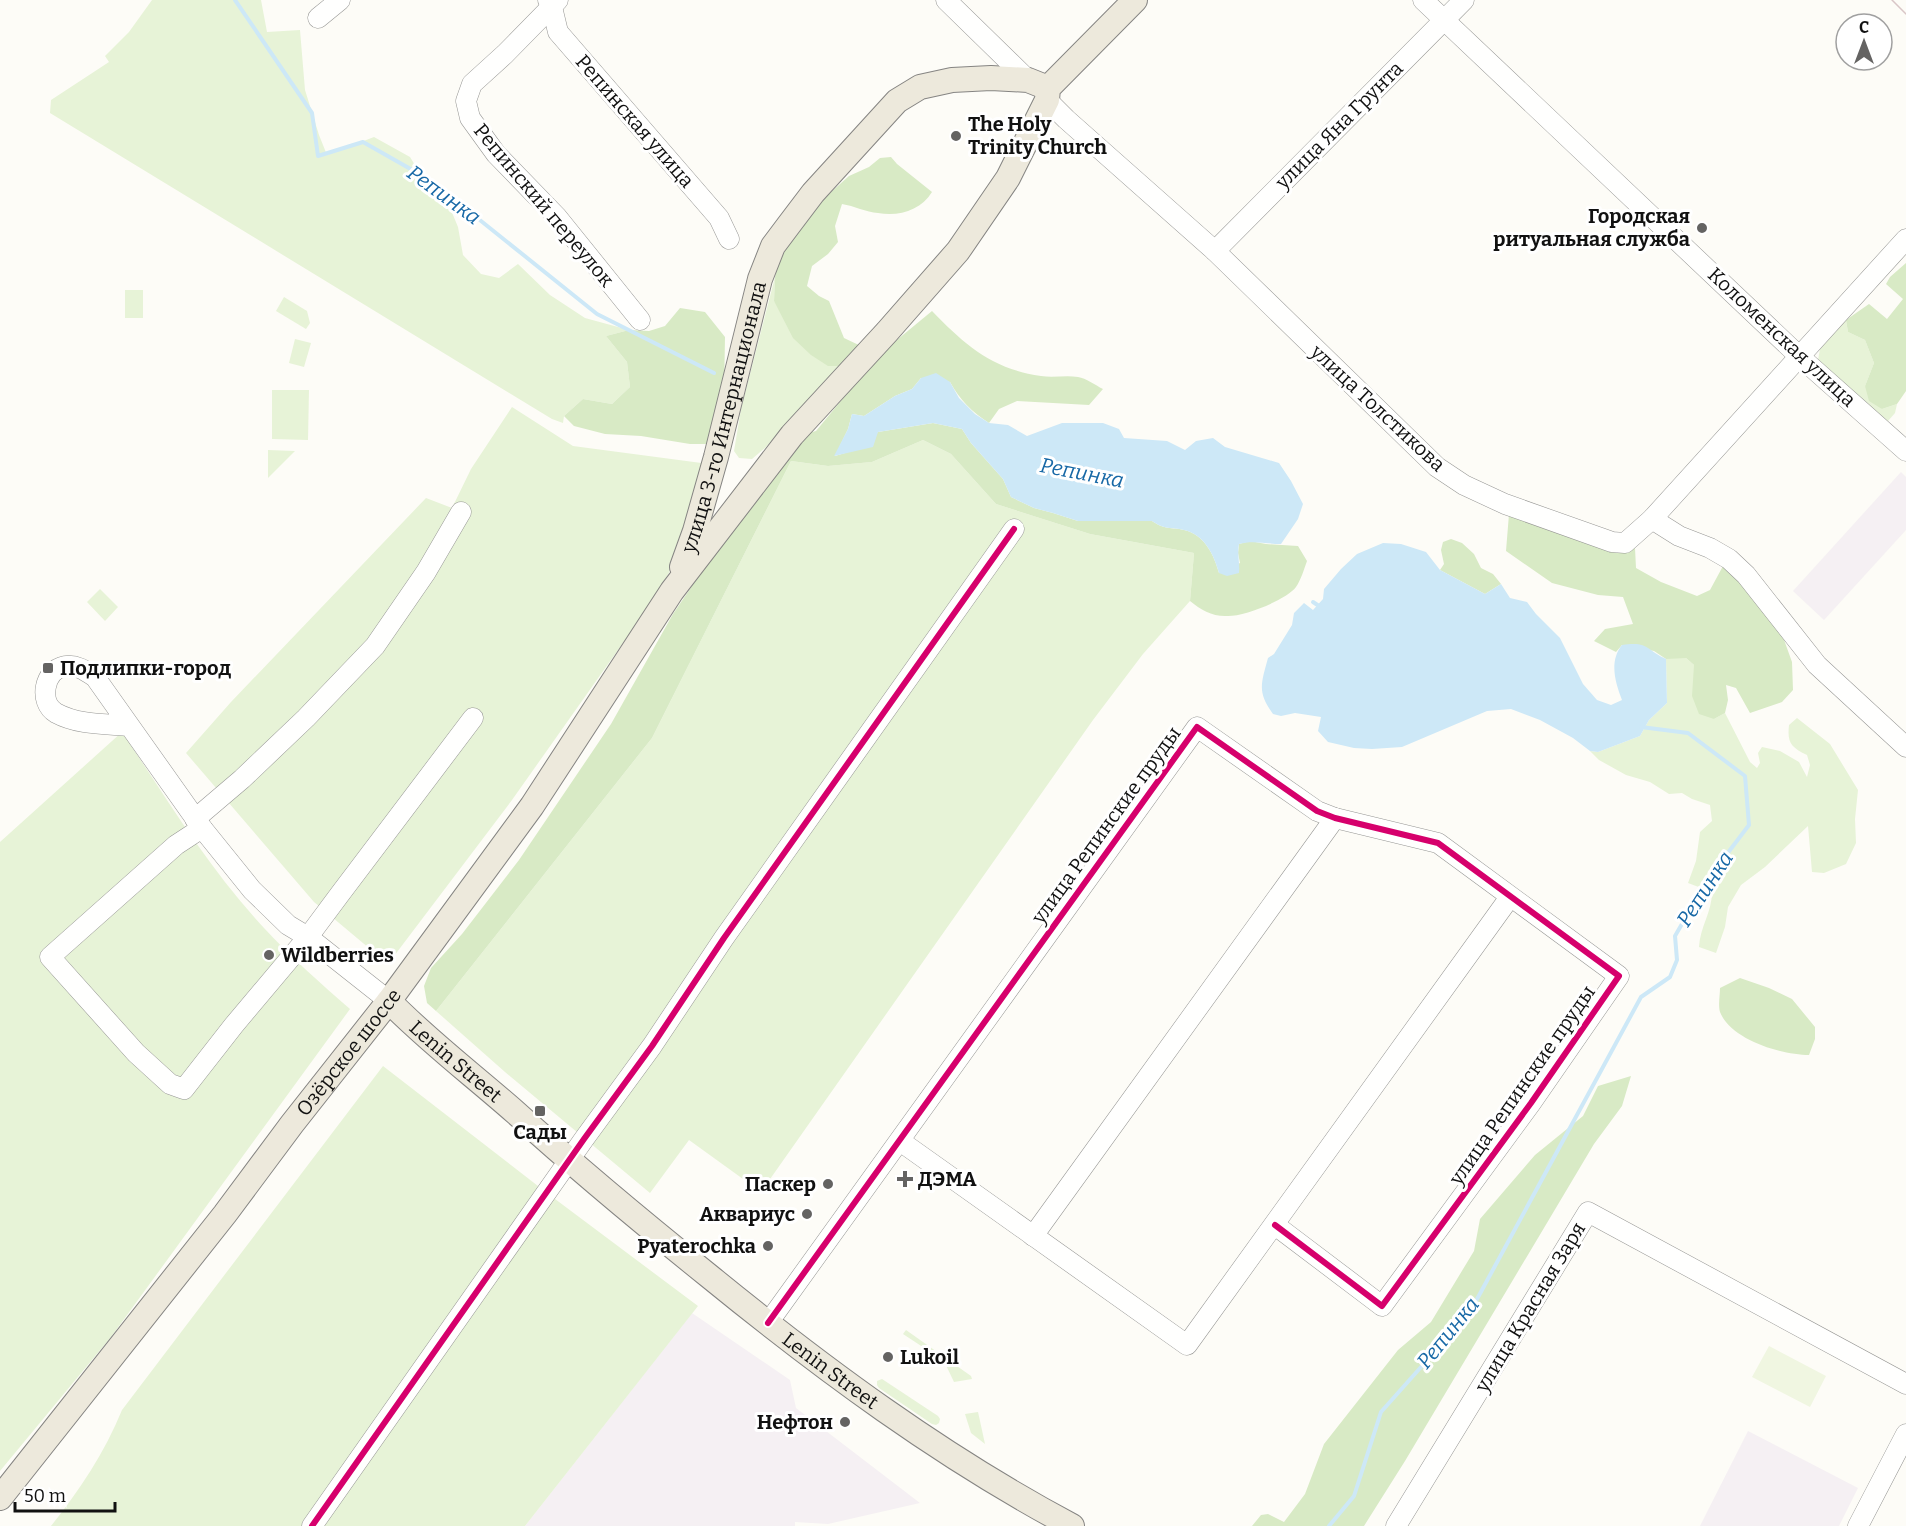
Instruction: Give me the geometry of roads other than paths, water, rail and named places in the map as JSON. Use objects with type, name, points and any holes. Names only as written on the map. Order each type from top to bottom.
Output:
[{"type":"main road","name":"улица 3-го Интернационала","points":[[672,591],[792,435],[958,251],[1008,178],[1041,89],[1135,0]]},
{"type":"main road","name":"улица 3-го Интернационала","points":[[672,591],[695,531],[757,290],[773,246],[813,193],[897,101],[920,87],[952,80],[990,78],[1041,89]]},
{"type":"main road","name":"Озёрское шоссе","points":[[0,1498],[218,1224],[292,1124],[389,1001],[532,806],[672,591]]},
{"type":"main road","name":"Lenin Street","points":[[389,1001],[410,1023],[494,1094],[569,1162],[768,1323],[852,1387],[956,1458],[1072,1526]]},
{"type":"street","points":[[318,18],[340,0]]},
{"type":"street","name":"улица Толстикова","points":[[946,0],[1041,89],[1074,127],[1215,251],[1437,467],[1464,485],[1506,504],[1612,542],[1625,543],[1652,519],[1906,239]]},
{"type":"street","name":"Коломенская улица","points":[[1422,0],[1799,356],[1906,452]]},
{"type":"street","name":"улица Яна Грунта","points":[[1215,251],[1464,0]]},
{"type":"street","name":"Репинский переулок","points":[[553,2],[505,54],[472,84],[466,101],[470,118],[496,154],[557,217],[640,320]]},
{"type":"street","name":"Репинская улица","points":[[553,2],[558,32],[719,218],[729,239]]},
{"type":"street","points":[[461,512],[426,572],[375,646],[199,824],[50,957],[136,1053],[170,1084],[184,1089],[308,937],[473,718]]},
{"type":"street","points":[[1652,519],[1679,536],[1710,548],[1729,559],[1746,575],[1817,665],[1906,747]]},
{"type":"street","points":[[312,1526],[1014,529]]},
{"type":"street","points":[[129,726],[199,824],[252,890],[288,925],[308,937],[389,1001]]},
{"type":"street","name":"улица Репинские пруды","points":[[900,1141],[1197,727],[1317,811],[1335,818],[1438,843],[1450,850],[1510,897],[1619,976],[1532,1103],[1382,1306],[1275,1225]]},
{"type":"street","points":[[1033,1236],[1335,818]]},
{"type":"street","points":[[768,1323],[900,1141],[1187,1345],[1510,897]]},
{"type":"street","name":"улица Красная Заря","points":[[1396,1526],[1588,1212],[1906,1384]]},
{"type":"street","points":[[1858,1526],[1906,1434]]},
{"type":"water","points":[[936,373],[950,382],[959,398],[975,414],[989,423],[1008,425],[1027,436],[1062,423],[1103,423],[1119,429],[1124,438],[1167,441],[1185,450],[1196,441],[1213,438],[1225,447],[1279,463],[1303,504],[1298,519],[1281,544],[1254,542],[1239,544],[1239,573],[1227,576],[1219,573],[1203,541],[1198,536],[1184,530],[1164,527],[1152,521],[1078,521],[1034,508],[1011,497],[1003,479],[971,443],[962,429],[933,423],[878,432],[873,447],[834,456],[848,429],[852,414],[864,416],[895,396],[912,389],[921,378]]},
{"type":"water","points":[[1383,543],[1401,544],[1426,552],[1440,570],[1485,594],[1501,584],[1510,598],[1527,602],[1560,638],[1583,684],[1597,700],[1611,705],[1622,700],[1615,679],[1614,665],[1622,645],[1637,644],[1647,647],[1666,659],[1667,703],[1649,720],[1640,736],[1598,752],[1590,751],[1573,738],[1540,720],[1511,709],[1487,711],[1402,747],[1372,749],[1354,748],[1328,742],[1318,731],[1321,717],[1295,713],[1281,716],[1273,714],[1264,700],[1262,688],[1264,675],[1268,658],[1274,654],[1292,625],[1294,613],[1304,603],[1313,610],[1323,599],[1324,589],[1341,569],[1357,554]]},
{"type":"waterway","name":"Репинка","points":[[235,0],[312,113],[318,156],[363,142],[430,180],[597,314],[714,373]]},
{"type":"waterway","name":"Репинка","points":[[1313,602],[1322,608]]},
{"type":"waterway","name":"Репинка","points":[[1329,1526],[1354,1496],[1381,1412],[1470,1312],[1641,997],[1670,977],[1677,960],[1675,936],[1708,879],[1749,825],[1745,776],[1688,733],[1641,727]]},
{"type":"tram line","points":[[1892,0],[1906,14]]},
{"type":"place","name":"The Holy Trinity Church","points":[[956,136]]},
{"type":"place","name":"Городская ритуальная служба","points":[[1702,228]]},
{"type":"place","name":"Подлипки-город","points":[[48,668]]},
{"type":"place","name":"Wildberries","points":[[269,955]]},
{"type":"place","name":"Сады","points":[[540,1111]]},
{"type":"place","name":"ДЭМА","points":[[905,1179]]},
{"type":"place","name":"Паскер","points":[[828,1184]]},
{"type":"place","name":"Аквариус","points":[[807,1214]]},
{"type":"place","name":"Pyaterochka","points":[[768,1246]]},
{"type":"place","name":"Lukoil","points":[[888,1357]]},
{"type":"place","name":"Нефтон","points":[[845,1422]]}]
